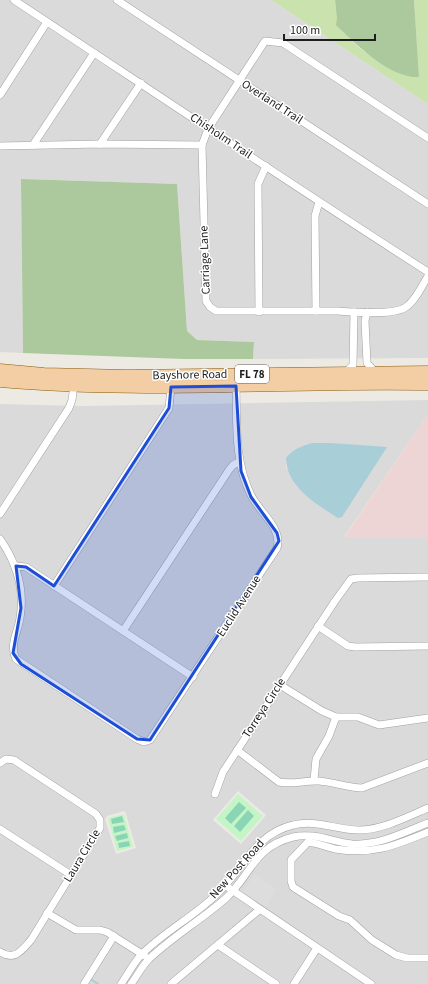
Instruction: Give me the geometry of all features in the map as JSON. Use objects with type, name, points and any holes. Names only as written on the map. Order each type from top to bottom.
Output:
[{"type":"main road","name":"Bayshore Road","points":[[0,370],[44,374],[94,375],[428,372]]},
{"type":"main road","points":[[77,386],[94,375]]},
{"type":"main road","name":"Bayshore Road","points":[[0,381],[77,386],[171,387],[428,384]]},
{"type":"street","name":"Chisholm Trail","points":[[14,0],[319,202],[428,272]]},
{"type":"street","name":"Overland Trail","points":[[117,0],[428,204]]},
{"type":"street","points":[[0,95],[47,22]]},
{"type":"street","name":"Carriage Lane","points":[[428,138],[283,43],[265,41],[208,129],[203,147],[206,301],[210,307],[216,311],[367,312],[400,310],[406,307],[428,276]]},
{"type":"street","points":[[33,145],[94,53]]},
{"type":"street","points":[[100,144],[141,83]]},
{"type":"street","points":[[0,146],[100,144],[203,147]]},
{"type":"street","points":[[259,312],[258,184],[266,166]]},
{"type":"street","points":[[316,311],[315,216],[319,202]]},
{"type":"street","points":[[345,373],[353,365],[354,312]]},
{"type":"street","points":[[367,312],[365,321],[367,363],[376,373]]},
{"type":"street","points":[[0,514],[69,408],[77,386]]},
{"type":"street","points":[[123,631],[229,470],[233,465],[239,462],[236,386]]},
{"type":"street","points":[[54,586],[169,408],[171,387]]},
{"type":"street","name":"Euclid Avenue","points":[[16,566],[22,600],[20,622],[13,645],[13,653],[16,659],[137,739],[144,742],[150,740],[156,734],[277,548],[279,541],[277,533],[251,497],[239,462]]},
{"type":"street","points":[[0,539],[16,566],[26,567],[193,677]]},
{"type":"street","name":"Torreya Circle","points":[[428,577],[351,579],[318,626],[237,750],[279,782],[286,783],[314,780],[354,788],[362,788],[428,763]]},
{"type":"street","points":[[318,626],[348,646],[428,646]]},
{"type":"street","points":[[280,684],[322,711],[336,717],[358,717],[379,725],[428,718]]},
{"type":"street","points":[[314,780],[316,759],[331,733],[336,717]]},
{"type":"street","points":[[215,794],[221,776],[237,750]]},
{"type":"street","name":"Laura Circle","points":[[0,763],[6,760],[14,760],[96,814],[100,820],[100,828],[47,913],[19,954],[12,956],[0,952]]},
{"type":"street","name":"New Post Road","points":[[122,984],[142,954],[217,894],[266,837],[280,829],[294,824],[311,822],[351,830],[366,830],[428,808]]},
{"type":"street","name":"New Post Road","points":[[131,984],[148,960],[220,904],[233,891],[261,854],[286,839],[313,835],[346,843],[368,844],[392,837],[428,823]]},
{"type":"street","points":[[0,829],[71,875]]},
{"type":"street","points":[[428,832],[404,843],[394,844],[377,851],[335,849],[308,842],[292,858],[290,863],[291,881],[296,889],[339,916],[350,920],[372,940],[396,955],[407,958],[428,958]]},
{"type":"street","points":[[226,885],[259,910],[372,984]]},
{"type":"street","points":[[171,984],[259,910]]},
{"type":"street","points":[[47,913],[76,930],[100,930],[114,936],[142,954],[148,960]]},
{"type":"street","points":[[84,984],[114,936]]},
{"type":"street","points":[[218,945],[276,984]]},
{"type":"street","points":[[294,984],[317,948]]},
{"type":"street","points":[[357,984],[361,977]]},
{"type":"highlighted area","points":[[236,386],[241,471],[251,497],[277,533],[279,541],[150,740],[137,739],[21,664],[13,653],[21,608],[16,566],[26,567],[54,586],[169,408],[171,387]]},
{"type":"shaded area","points":[[0,0],[271,0],[428,104],[428,358],[253,359],[254,342],[197,340],[187,331],[177,184],[21,179],[23,353],[0,352]]},
{"type":"shaded area","points":[[428,400],[428,414],[344,537],[428,538],[428,984],[0,984],[0,404],[82,406]],"holes":[[[312,443],[332,443],[386,448],[325,510],[301,490],[286,467],[286,458]],[[238,791],[266,815],[241,844],[213,820]],[[125,811],[136,848],[116,854],[105,819],[107,816]]]},
{"type":"shaded area","points":[[428,414],[428,538],[344,538]]},
{"type":"shaded area","points":[[255,874],[277,889],[266,907],[243,891]]},
{"type":"green space","points":[[271,0],[335,0],[338,16],[344,30],[353,42],[377,59],[419,77],[414,0],[428,0],[428,104]]},
{"type":"green space","points":[[335,0],[414,0],[419,77],[408,76],[385,66],[374,59],[353,41],[336,25],[337,18]]},
{"type":"green space","points":[[21,179],[177,184],[187,331],[197,340],[254,342],[253,359],[184,359],[23,353]]},
{"type":"green space","points":[[238,794],[263,816],[241,841],[216,819]]},
{"type":"green space","points":[[239,802],[246,808],[231,824],[225,818]]},
{"type":"green space","points":[[248,810],[254,816],[240,832],[234,826]]},
{"type":"green space","points":[[124,814],[133,847],[117,851],[108,818]]},
{"type":"green space","points":[[122,816],[124,822],[112,824],[111,819]]},
{"type":"green space","points":[[124,825],[126,830],[114,833],[113,827]]},
{"type":"green space","points":[[127,833],[128,838],[117,841],[115,836]]},
{"type":"green space","points":[[129,841],[130,846],[119,848],[118,843]]},
{"type":"water","points":[[312,443],[387,447],[342,517],[338,518],[321,507],[304,493],[297,486],[287,468],[286,458],[289,455],[295,450]]},
{"type":"waterway","points":[[92,980],[98,984]]}]
